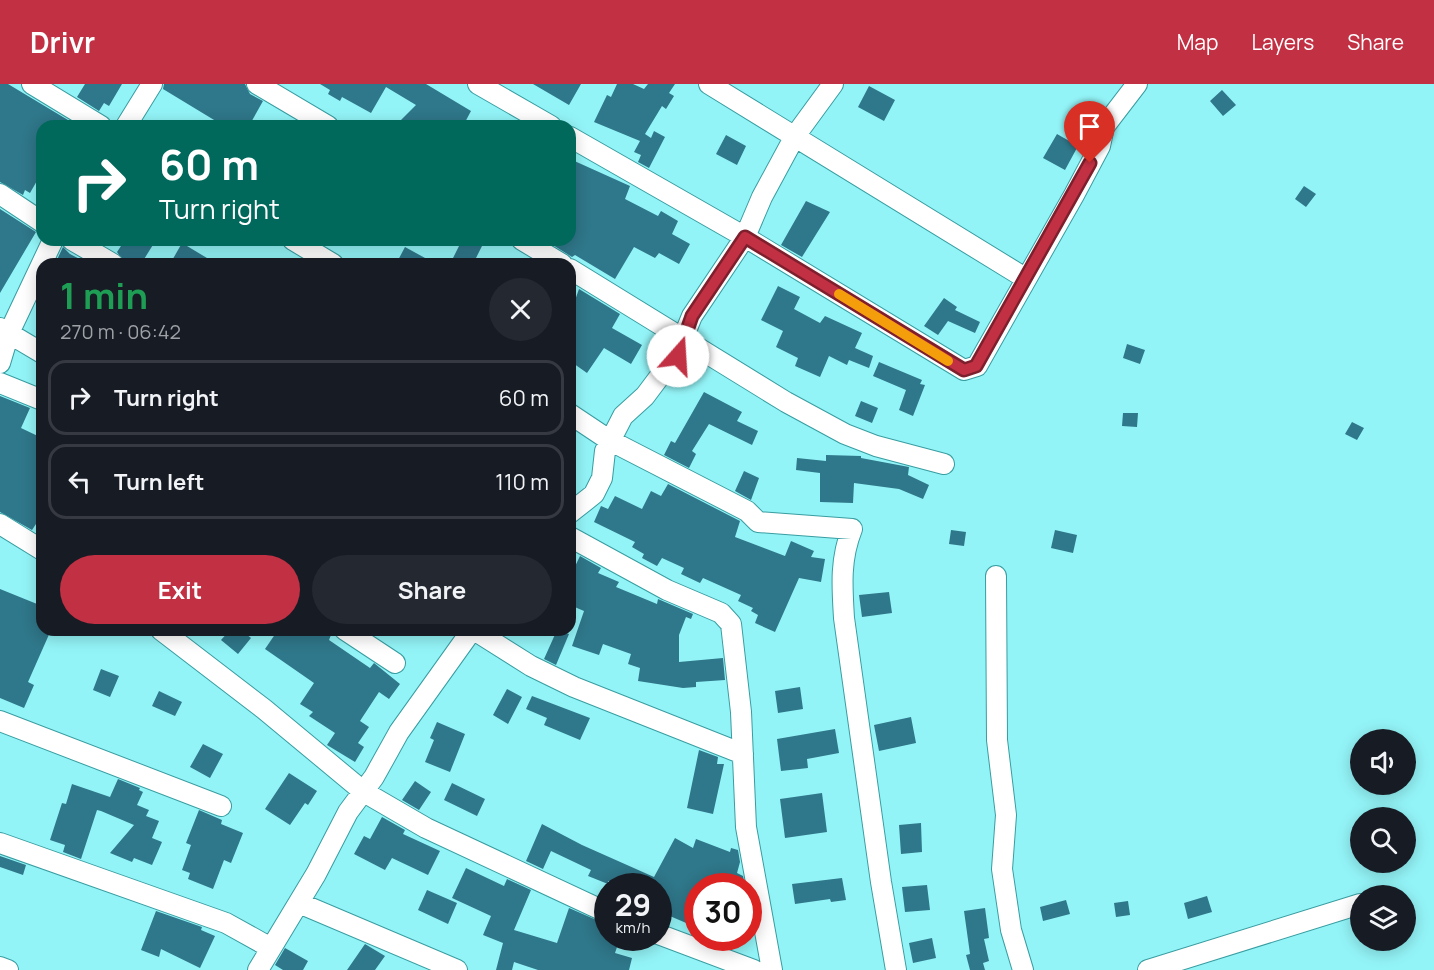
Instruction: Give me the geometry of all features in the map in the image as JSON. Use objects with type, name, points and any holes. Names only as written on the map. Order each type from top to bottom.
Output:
[{"type":"street","points":[[32,84],[91,120]]},
{"type":"street","points":[[130,120],[152,84]]},
{"type":"street","points":[[257,84],[318,120]]},
{"type":"street","points":[[478,84],[541,120]]},
{"type":"street","points":[[709,84],[1025,278]]},
{"type":"street","points":[[576,508],[594,494],[602,478],[605,451],[609,440],[623,416],[645,396],[660,376],[672,365],[706,291],[745,237],[762,197],[795,136],[833,84]]},
{"type":"street","points":[[576,140],[745,237],[964,370],[976,366],[1074,195],[1100,146],[1104,128],[1137,84]]},
{"type":"street","points":[[0,194],[36,218]]},
{"type":"street","points":[[82,246],[102,258]]},
{"type":"street","points":[[303,246],[323,258]]},
{"type":"street","points":[[532,246],[552,258]]},
{"type":"street","points":[[0,363],[5,330],[36,272]]},
{"type":"street","points":[[576,273],[684,337],[786,402],[845,434],[876,446],[944,464]]},
{"type":"street","points":[[5,330],[36,349]]},
{"type":"street","points":[[0,383],[36,398]]},
{"type":"street","points":[[576,418],[609,440],[747,511],[758,522],[852,529],[846,544],[841,575],[844,618],[880,882],[896,970]]},
{"type":"street","points":[[0,524],[36,543]]},
{"type":"street","points":[[576,540],[667,590],[728,618],[735,635],[746,827],[772,970]]},
{"type":"street","points":[[996,576],[997,740],[1006,815],[1002,869],[1011,930],[1023,970]]},
{"type":"street","points":[[169,636],[264,709],[364,792],[426,828],[594,906]]},
{"type":"street","points":[[354,636],[395,663]]},
{"type":"street","points":[[258,970],[299,903],[348,812],[364,792],[399,732],[469,636]]},
{"type":"street","points":[[483,636],[531,666],[574,687],[743,754]]},
{"type":"street","points":[[0,721],[221,806]]},
{"type":"street","points":[[0,843],[226,923],[271,948]]},
{"type":"street","points":[[299,903],[457,970]]},
{"type":"street","points":[[1148,970],[1181,965],[1350,907]]},
{"type":"street","points":[[672,939],[754,970]]},
{"type":"street","points":[[0,967],[8,970]]},
{"type":"building","points":[[0,84],[8,84],[68,120],[36,120],[36,182],[30,193],[25,190],[23,195],[0,182]]},
{"type":"building","points":[[85,84],[122,84],[109,106],[104,103],[99,111],[77,97]]},
{"type":"building","points":[[164,84],[245,84],[250,94],[263,101],[252,120],[214,120],[163,89]]},
{"type":"building","points":[[320,84],[426,84],[471,111],[466,120],[401,120],[416,105],[386,87],[371,113],[342,97],[340,101],[328,94],[330,90]]},
{"type":"building","points":[[533,84],[581,84],[569,105]]},
{"type":"building","points":[[617,84],[633,84],[644,89],[648,84],[675,84],[669,93],[674,96],[666,109],[662,106],[645,134],[651,138],[654,131],[665,137],[649,168],[638,162],[641,155],[634,152],[640,141],[594,122],[607,95],[611,97]]},
{"type":"building","points":[[869,86],[895,100],[884,121],[858,107]]},
{"type":"building","points":[[1222,90],[1236,105],[1223,116],[1210,101]]},
{"type":"building","points":[[1057,134],[1078,146],[1065,170],[1043,158]]},
{"type":"building","points":[[726,135],[746,146],[737,165],[716,154]]},
{"type":"building","points":[[576,162],[630,186],[625,199],[658,216],[661,211],[678,221],[672,234],[690,244],[679,264],[659,253],[655,258],[634,247],[615,279],[575,255],[572,257],[555,246],[576,246]]},
{"type":"building","points":[[1304,186],[1316,194],[1306,207],[1295,199]]},
{"type":"building","points":[[806,201],[830,212],[802,257],[781,245]]},
{"type":"building","points":[[0,209],[36,232],[0,293]]},
{"type":"building","points":[[121,246],[152,246],[145,258],[121,258],[117,252]]},
{"type":"building","points":[[180,246],[187,246],[207,258],[173,258]]},
{"type":"building","points":[[459,246],[482,246],[476,258],[453,258]]},
{"type":"building","points":[[63,247],[78,258],[58,258]]},
{"type":"building","points":[[405,247],[425,258],[399,258]]},
{"type":"building","points":[[778,286],[800,297],[794,309],[820,323],[825,316],[862,333],[855,348],[873,356],[869,368],[849,360],[847,365],[829,356],[820,377],[795,366],[798,358],[776,347],[783,331],[761,320]]},
{"type":"building","points":[[579,289],[620,314],[612,328],[642,345],[631,364],[604,348],[587,373],[576,365],[576,297]]},
{"type":"building","points":[[944,298],[957,307],[955,310],[980,322],[975,333],[948,321],[938,335],[924,326]]},
{"type":"building","points":[[1127,344],[1145,350],[1140,364],[1123,358]]},
{"type":"building","points":[[879,362],[922,380],[920,384],[925,385],[913,416],[899,410],[906,390],[873,376]]},
{"type":"building","points":[[704,392],[742,412],[737,421],[758,431],[752,445],[709,424],[692,451],[696,454],[689,468],[664,455],[671,441],[675,443]]},
{"type":"building","points":[[0,396],[30,408],[21,428],[36,435],[36,524],[32,530],[0,512]]},
{"type":"building","points":[[861,401],[878,408],[872,423],[855,416]]},
{"type":"building","points":[[1123,413],[1138,413],[1137,427],[1122,426]]},
{"type":"building","points":[[1352,422],[1364,428],[1357,440],[1345,434]]},
{"type":"building","points":[[826,455],[861,456],[861,458],[909,467],[908,475],[929,485],[923,499],[899,489],[854,483],[853,503],[820,502],[820,473],[796,470],[797,458],[826,461]]},
{"type":"building","points":[[744,471],[759,478],[751,500],[735,491]]},
{"type":"building","points":[[668,484],[740,521],[735,537],[785,556],[791,541],[814,551],[811,557],[825,559],[821,582],[799,578],[775,632],[755,623],[758,615],[751,611],[753,608],[738,601],[741,595],[703,578],[700,583],[681,574],[684,568],[662,558],[657,566],[642,558],[644,554],[632,547],[635,542],[594,522],[601,506],[608,509],[615,496],[642,509],[651,491],[661,496]]},
{"type":"building","points":[[951,530],[966,532],[964,546],[949,544]]},
{"type":"building","points":[[1055,530],[1077,535],[1073,553],[1051,548]]},
{"type":"building","points":[[580,556],[601,568],[598,573],[619,582],[616,587],[657,604],[658,599],[693,614],[691,619],[686,617],[679,635],[679,662],[723,658],[725,680],[696,682],[696,687],[683,688],[638,681],[640,668],[628,664],[631,654],[603,644],[599,655],[572,646],[584,611],[576,608],[576,564]]},
{"type":"building","points":[[0,589],[36,604],[36,636],[48,636],[28,682],[34,685],[24,708],[0,698]]},
{"type":"building","points":[[889,592],[892,613],[862,617],[859,595]]},
{"type":"building","points":[[225,636],[248,636],[251,638],[238,654],[221,640]]},
{"type":"building","points":[[274,636],[331,636],[329,640],[370,668],[374,663],[400,684],[389,699],[379,692],[360,721],[369,727],[358,743],[364,747],[355,762],[327,745],[335,733],[309,716],[313,712],[300,704],[314,683],[265,649]]},
{"type":"building","points":[[554,636],[568,636],[556,665],[544,659]]},
{"type":"building","points":[[101,669],[119,676],[110,697],[93,690]]},
{"type":"building","points":[[800,687],[803,709],[778,713],[775,691]]},
{"type":"building","points":[[507,689],[522,697],[508,724],[493,715]]},
{"type":"building","points":[[159,691],[182,702],[175,716],[152,706]]},
{"type":"building","points":[[532,696],[590,718],[580,740],[544,725],[547,718],[526,709]]},
{"type":"building","points":[[911,717],[916,743],[879,751],[874,725]]},
{"type":"building","points":[[437,722],[465,734],[450,772],[425,762],[434,740],[430,738]]},
{"type":"building","points":[[835,729],[839,753],[807,759],[808,768],[781,771],[777,739]]},
{"type":"building","points":[[203,744],[223,754],[210,778],[190,767]]},
{"type":"building","points":[[699,750],[718,757],[717,764],[724,764],[713,814],[687,808]]},
{"type":"building","points":[[289,773],[317,791],[308,805],[305,803],[290,825],[265,809]]},
{"type":"building","points":[[118,779],[140,788],[139,790],[143,792],[137,805],[149,810],[146,816],[159,821],[152,838],[162,842],[152,865],[134,858],[132,862],[110,853],[134,825],[97,810],[81,859],[63,852],[65,845],[50,840],[62,803],[66,804],[72,784],[110,797]]},
{"type":"building","points":[[415,781],[431,792],[419,810],[402,800]]},
{"type":"building","points":[[452,783],[485,799],[477,816],[444,800]]},
{"type":"building","points":[[822,793],[827,832],[785,838],[780,799]]},
{"type":"building","points":[[199,810],[222,820],[221,824],[243,833],[231,863],[224,860],[213,889],[188,879],[190,873],[182,870],[191,845],[186,843]]},
{"type":"building","points":[[382,817],[405,830],[403,834],[440,851],[428,875],[392,858],[385,870],[354,854],[364,836],[370,839]]},
{"type":"building","points":[[921,823],[922,852],[901,854],[899,825]]},
{"type":"building","points":[[542,824],[645,873],[594,873],[594,878],[588,876],[591,870],[551,851],[543,869],[526,861]]},
{"type":"building","points":[[675,838],[693,848],[696,839],[730,852],[731,848],[738,850],[740,862],[737,873],[684,873],[684,922],[672,917],[672,873],[656,873]]},
{"type":"building","points":[[0,856],[26,865],[23,875],[0,867]]},
{"type":"building","points":[[466,868],[504,886],[507,879],[531,890],[514,930],[557,943],[569,908],[594,919],[594,951],[616,951],[615,953],[632,958],[629,970],[538,970],[514,962],[512,970],[496,970],[503,943],[483,935],[491,916],[452,898]]},
{"type":"building","points":[[842,878],[846,900],[831,902],[830,899],[795,904],[792,884]]},
{"type":"building","points":[[927,885],[930,910],[905,912],[902,887]]},
{"type":"building","points":[[427,890],[457,903],[448,924],[418,910]]},
{"type":"building","points":[[1207,896],[1212,912],[1188,919],[1184,903]]},
{"type":"building","points":[[1066,900],[1070,914],[1043,921],[1040,907]]},
{"type":"building","points":[[1128,901],[1130,915],[1116,917],[1114,903]]},
{"type":"building","points":[[985,908],[989,938],[984,939],[989,961],[983,963],[985,970],[970,970],[966,955],[970,954],[964,911]]},
{"type":"building","points":[[156,911],[202,927],[201,930],[215,936],[200,968],[161,949],[159,957],[141,950]]},
{"type":"building","points":[[932,938],[936,958],[913,963],[909,943]]},
{"type":"building","points":[[365,944],[385,956],[375,970],[347,970]]},
{"type":"building","points":[[285,948],[308,961],[303,970],[283,970],[275,965]]},
{"type":"slow traffic","points":[[839,294],[948,361]]},
{"type":"route","points":[[678,356],[692,316],[706,291],[745,237],[964,370],[970,370],[976,366],[1058,224],[1090,163]]}]
